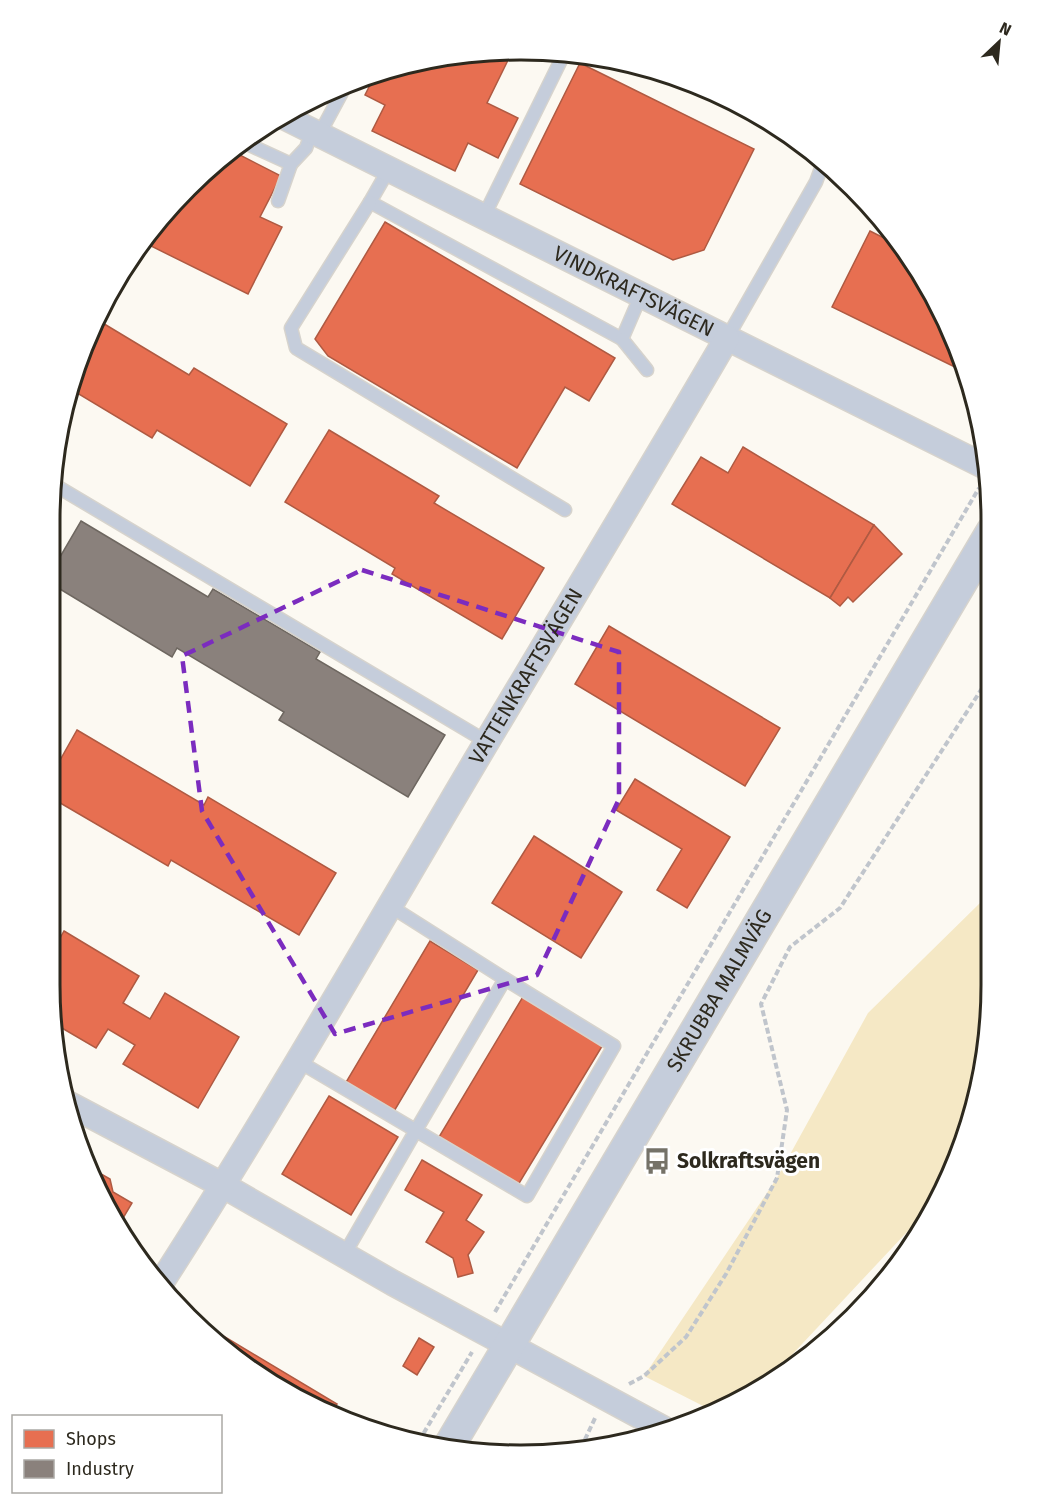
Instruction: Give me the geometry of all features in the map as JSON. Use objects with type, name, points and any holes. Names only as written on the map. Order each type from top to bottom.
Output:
[{"type":"street","name":"VINDKRAFTSVÄGEN","points":[[292,121],[727,338],[978,473]]},
{"type":"street","name":"VATTENKRAFTSVÄGEN","points":[[165,1278],[224,1186],[587,578],[727,338]]},
{"type":"street","name":"SKRUBBA MALMVÄG","points":[[453,1440],[981,550]]},
{"type":"street","points":[[77,1108],[224,1186],[344,1255],[656,1425]]},
{"type":"lane","points":[[484,216],[560,62]]},
{"type":"lane","points":[[278,201],[291,164],[306,148],[337,98]]},
{"type":"lane","points":[[253,146],[291,164]]},
{"type":"lane","points":[[389,169],[291,328],[296,348],[565,510]]},
{"type":"lane","name":"VATTENKRAFTSVÄGEN","points":[[727,338],[821,171]]},
{"type":"lane","points":[[370,202],[622,339],[647,370]]},
{"type":"lane","points":[[622,339],[641,295]]},
{"type":"lane","points":[[61,489],[487,742]]},
{"type":"lane","points":[[298,1061],[526,1196],[538,1176],[614,1046],[390,906]]},
{"type":"lane","points":[[344,1255],[505,979]]},
{"type":"path","points":[[423,1434],[979,484]]},
{"type":"path","points":[[583,1441],[604,1396],[644,1376],[686,1337],[726,1274],[777,1178],[787,1110],[761,1004],[790,947],[840,908],[981,691]]},
{"type":"highlighted area","points":[[362,570],[619,652],[619,799],[537,975],[335,1034],[202,811],[182,656]]},
{"type":"shaded area","points":[[980,903],[980,1015],[972,1074],[957,1133],[946,1161],[934,1188],[911,1228],[788,1359],[724,1398],[704,1407],[644,1376],[777,1178],[868,1013]]},
{"type":"building: Shops","points":[[508,60],[487,103],[518,118],[498,158],[468,143],[455,171],[372,131],[385,105],[365,95],[370,85],[401,76],[460,64]]},
{"type":"building: Shops","points":[[580,64],[754,149],[704,250],[673,260],[520,184]]},
{"type":"building: Shops","points":[[240,155],[281,176],[260,217],[282,227],[248,294],[151,246],[195,195]]},
{"type":"building: Shops","points":[[385,222],[615,358],[589,401],[565,387],[517,468],[328,356],[315,339]]},
{"type":"building: Shops","points":[[870,231],[885,238],[919,290],[934,317],[955,367],[832,307]]},
{"type":"building: Shops","points":[[104,324],[189,375],[194,368],[287,424],[250,486],[157,430],[152,438],[78,394],[84,372]]},
{"type":"building: Shops","points":[[329,430],[439,496],[434,503],[544,568],[502,639],[392,574],[395,568],[285,502]]},
{"type":"building: Shops","points":[[743,447],[874,525],[830,598],[672,504],[701,457],[728,473]]},
{"type":"building: Shops","points":[[874,525],[902,554],[853,602],[848,597],[840,606],[830,598]]},
{"type":"building: Shops","points":[[609,626],[780,728],[745,786],[575,684]]},
{"type":"building: Shops","points":[[77,730],[204,805],[208,797],[336,873],[299,935],[171,860],[168,866],[60,803],[60,760]]},
{"type":"building: Shops","points":[[635,779],[730,837],[687,908],[657,890],[682,849],[616,810]]},
{"type":"building: Shops","points":[[534,836],[622,892],[581,958],[492,903]]},
{"type":"building: Shops","points":[[64,931],[139,976],[123,1003],[150,1019],[165,993],[239,1037],[198,1108],[123,1064],[135,1045],[108,1029],[96,1048],[62,1028],[60,938]]},
{"type":"building: Shops","points":[[430,941],[478,970],[393,1113],[345,1084]]},
{"type":"building: Shops","points":[[524,995],[604,1043],[518,1185],[439,1137]]},
{"type":"building: Shops","points":[[329,1096],[398,1137],[351,1215],[282,1174]]},
{"type":"building: Shops","points":[[422,1160],[482,1195],[466,1220],[484,1232],[468,1255],[473,1273],[458,1277],[453,1258],[426,1242],[444,1212],[405,1190]]},
{"type":"building: Shops","points":[[101,1174],[110,1179],[113,1192],[132,1203],[124,1217]]},
{"type":"building: Shops","points":[[222,1335],[337,1404],[336,1406],[317,1398],[290,1383]]},
{"type":"building: Shops","points":[[419,1338],[434,1347],[417,1375],[403,1366]]},
{"type":"building: Industry","points":[[81,521],[208,597],[213,589],[320,652],[316,659],[445,735],[408,797],[279,720],[284,712],[177,648],[172,657],[60,589],[60,557]]},
{"type":"place","name":"Solkraftsvägen","points":[[657,1161]]}]
